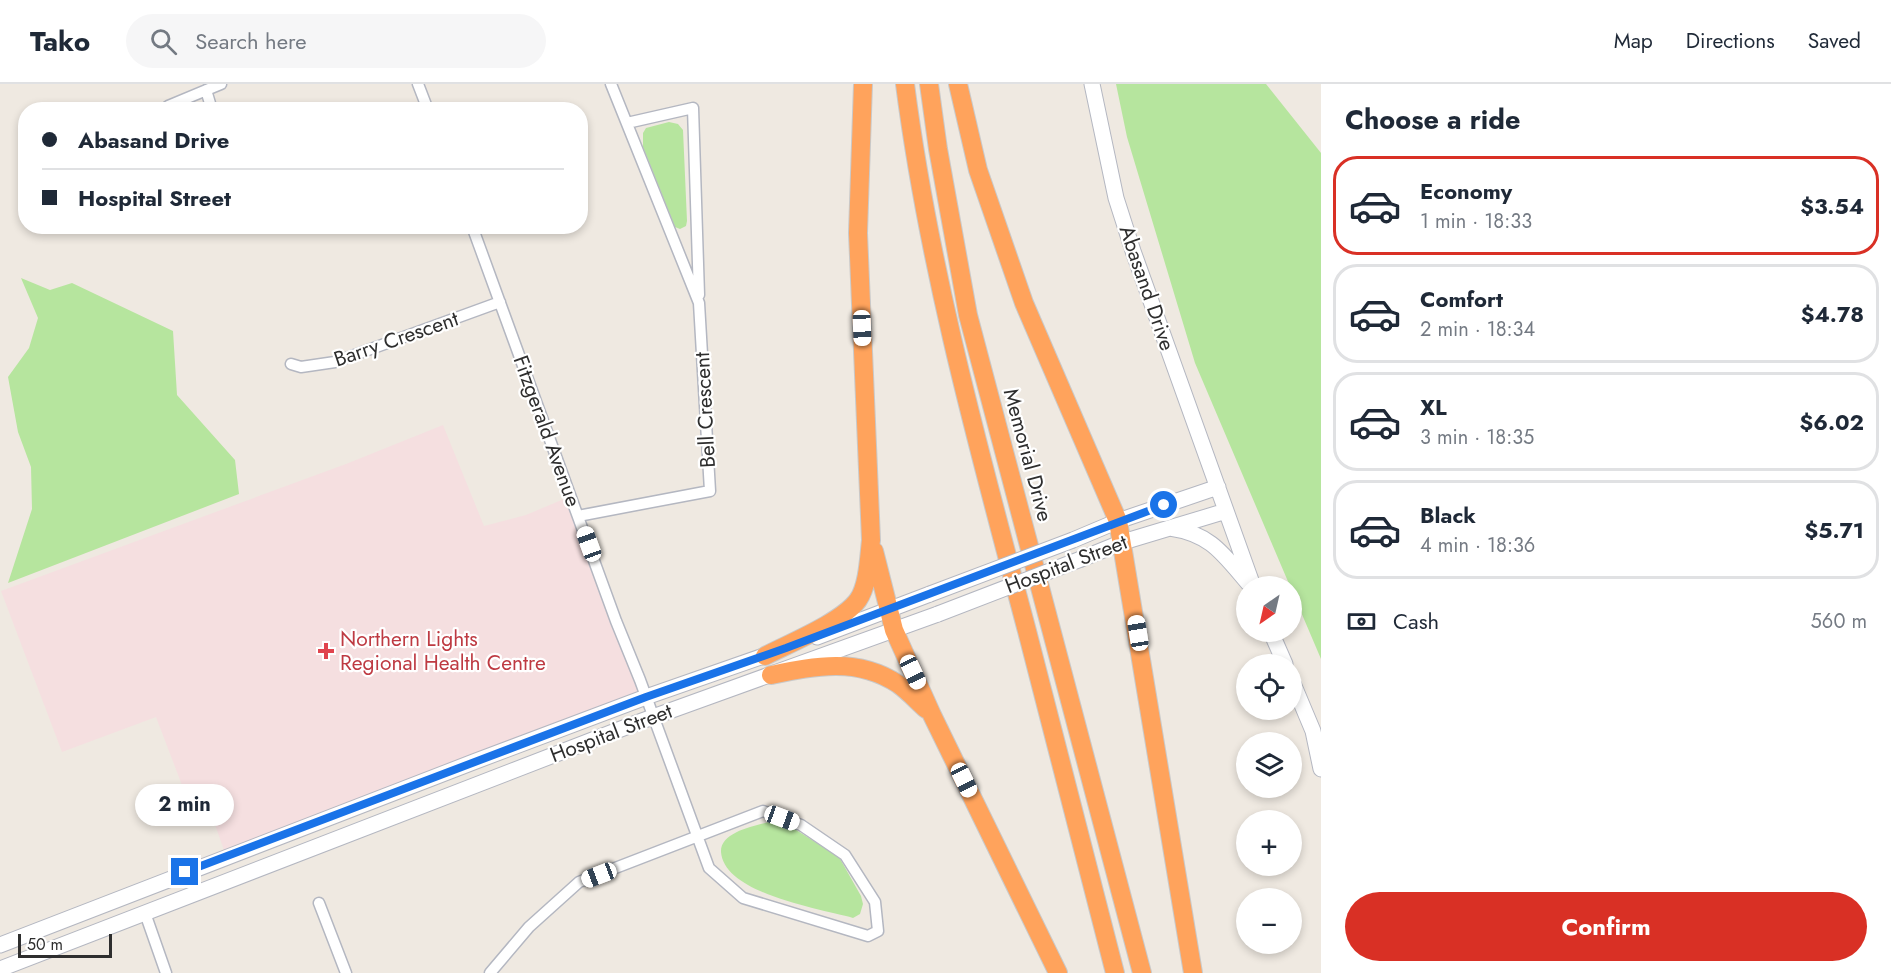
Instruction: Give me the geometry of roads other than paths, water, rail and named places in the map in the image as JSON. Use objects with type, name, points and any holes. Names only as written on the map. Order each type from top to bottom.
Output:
[{"type":"highway","points":[[765,656],[842,615],[859,599],[867,573],[871,540],[858,233],[863,84]]},
{"type":"highway","points":[[905,84],[914,157],[942,301],[1115,973]]},
{"type":"highway","name":"Memorial Drive","points":[[929,84],[938,149],[968,315],[1142,973]]},
{"type":"highway","points":[[958,84],[978,170],[1024,303],[1118,521],[1193,973]]},
{"type":"highway","points":[[871,540],[894,630],[932,715],[1058,973]]},
{"type":"highway","points":[[771,675],[817,666],[860,667],[898,684],[932,715]]},
{"type":"main road","name":"Abasand Drive","points":[[1092,84],[1116,198],[1249,576]]},
{"type":"main road","points":[[1118,521],[1218,487]]},
{"type":"main road","name":"Hospital Street","points":[[0,969],[652,717],[938,614],[1123,542],[1226,511]]},
{"type":"main road","name":"Hospital Street","points":[[0,945],[237,852],[646,697],[888,610],[1118,521]]},
{"type":"main road","points":[[1170,528],[1182,529],[1208,539],[1243,576]]},
{"type":"main road","points":[[1302,703],[1317,736],[1321,769]]},
{"type":"street","points":[[178,102],[221,84]]},
{"type":"street","points":[[418,84],[425,102]]},
{"type":"street","name":"Bell Crescent","points":[[611,84],[699,303]]},
{"type":"street","points":[[206,90],[210,102]]},
{"type":"street","name":"Bell Crescent","points":[[578,516],[710,491],[699,303],[693,108],[627,123]]},
{"type":"street","name":"Fitzgerald Avenue","points":[[475,234],[697,838]]},
{"type":"street","name":"Barry Crescent","points":[[291,364],[301,367],[335,362],[500,302]]},
{"type":"street","points":[[490,973],[529,927],[579,882],[763,811],[801,825],[845,855],[875,902],[878,931],[868,936],[743,898],[709,868],[697,838]]},
{"type":"street","points":[[319,903],[346,973]]},
{"type":"street","points":[[145,913],[166,973]]},
{"type":"place","name":"Northern Lights Regional Health Centre","points":[[326,651]]}]
